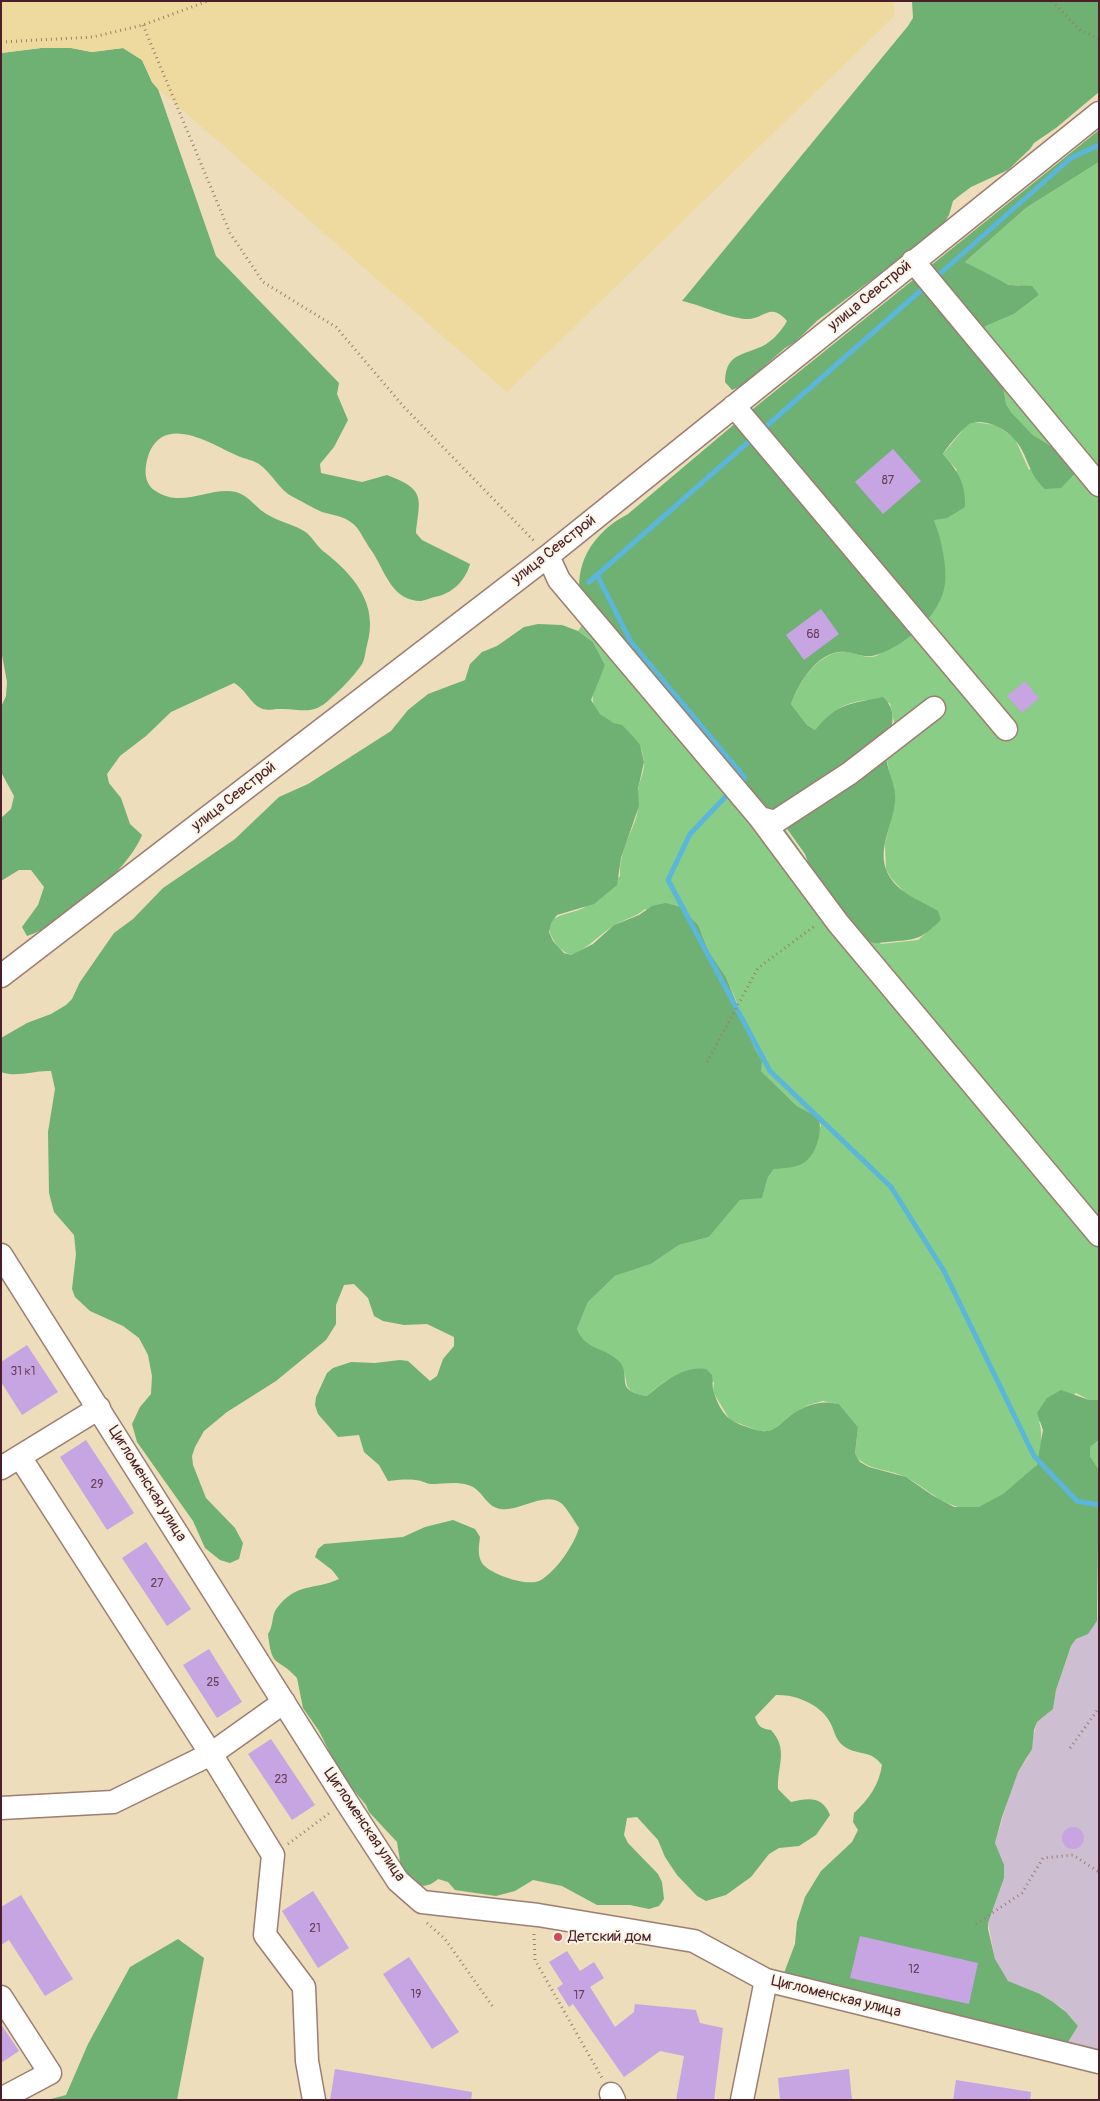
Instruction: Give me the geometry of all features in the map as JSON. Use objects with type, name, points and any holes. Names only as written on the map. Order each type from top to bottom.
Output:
[{"type":"street","name":"улица Севстрой","points":[[1,976],[548,556],[1099,113]]},
{"type":"street","points":[[913,261],[1099,485]]},
{"type":"street","points":[[734,406],[1006,729]]},
{"type":"street","points":[[548,556],[559,580],[760,818],[831,914],[1099,1235]]},
{"type":"street","points":[[760,818],[775,822],[850,773],[934,708]]},
{"type":"street","name":"Цигломенская улица","points":[[1,1255],[398,1881],[422,1902],[538,1915],[694,1941],[766,1980],[1099,2062]]},
{"type":"street","points":[[99,1408],[10,1463],[211,1754],[273,1855],[265,1935],[304,1987],[307,2061],[314,2100]]},
{"type":"street","points":[[1,1808],[113,1802],[211,1754],[284,1702]]},
{"type":"street","points":[[742,2100],[766,1980]]},
{"type":"street","points":[[1,1997],[50,2074],[1,2099]]},
{"type":"path","points":[[1,42],[93,38],[144,25],[208,1]]},
{"type":"path","points":[[1052,1],[1080,30],[1099,39]]},
{"type":"path","points":[[144,25],[230,233],[263,282],[336,327],[404,407],[548,556]]},
{"type":"path","points":[[707,1062],[758,968],[831,914]]},
{"type":"path","points":[[1070,1748],[1099,1708]]},
{"type":"path","points":[[273,1855],[346,1801]]},
{"type":"path","points":[[976,1924],[1022,1893],[1043,1858],[1073,1855],[1099,1872]]},
{"type":"path","points":[[538,1915],[534,1932],[535,1960],[612,2097]]},
{"type":"shaded area","points":[[1099,1603],[1099,2055],[1065,2047],[1078,2026],[1074,2021],[1062,2008],[1040,1994],[1013,1985],[1004,1977],[995,1959],[988,1923],[1004,1878],[1003,1865],[995,1843],[1011,1789],[1018,1772],[1028,1757],[1037,1722],[1053,1709],[1056,1690],[1071,1646],[1076,1639],[1088,1633],[1097,1621]]},
{"type":"green space","points":[[912,1],[1099,1],[1099,92],[1056,128],[1034,143],[1008,170],[971,187],[959,196],[953,201],[949,215],[942,227],[818,320],[795,342],[785,348],[742,386],[732,390],[725,382],[728,367],[734,358],[767,344],[787,321],[776,312],[746,319],[682,301],[908,26],[913,18]]},
{"type":"green space","points":[[41,48],[71,48],[92,52],[123,48],[142,60],[152,82],[158,89],[216,256],[339,383],[337,394],[348,420],[334,447],[320,464],[321,473],[362,482],[387,475],[409,485],[418,496],[419,511],[416,533],[422,540],[470,564],[462,580],[444,594],[421,601],[404,597],[392,586],[360,532],[349,521],[342,517],[322,512],[288,494],[268,472],[254,461],[192,436],[168,435],[158,440],[150,451],[146,466],[146,477],[154,490],[164,496],[175,498],[226,491],[241,494],[265,513],[307,533],[320,549],[345,570],[361,592],[370,616],[370,630],[365,657],[354,675],[342,687],[324,704],[312,710],[263,709],[257,706],[234,683],[171,712],[146,736],[120,756],[107,774],[109,783],[121,798],[130,824],[142,835],[135,849],[109,880],[76,909],[42,930],[27,936],[22,927],[38,905],[44,887],[31,870],[19,870],[1,881],[1,818],[11,809],[14,796],[1,772],[1,707],[6,696],[7,682],[1,650],[1,53]]},
{"type":"green space","points":[[1099,130],[1099,162],[1026,208],[965,262],[1009,285],[1032,286],[1039,295],[1014,314],[986,326],[981,332],[1002,379],[1006,404],[1012,413],[1033,435],[1059,451],[1078,470],[1061,488],[1045,489],[1031,470],[1019,445],[1006,432],[984,422],[972,423],[965,428],[943,454],[960,478],[964,491],[965,507],[947,518],[934,520],[943,551],[945,568],[945,584],[937,607],[910,637],[887,651],[872,656],[836,652],[819,661],[799,686],[791,704],[807,725],[815,730],[838,709],[853,703],[883,697],[892,710],[893,717],[886,754],[895,802],[885,844],[884,861],[886,869],[895,884],[908,894],[938,911],[941,920],[928,932],[917,938],[882,943],[871,942],[865,940],[811,870],[805,854],[785,826],[774,813],[756,798],[580,595],[581,569],[590,547],[607,528],[628,514],[738,421]]},
{"type":"green space","points":[[1099,162],[1099,1400],[1089,1400],[1076,1393],[1039,1422],[1041,1444],[1040,1457],[1036,1466],[1016,1486],[991,1503],[974,1508],[964,1508],[938,1498],[899,1474],[872,1467],[860,1460],[855,1455],[858,1427],[839,1404],[823,1401],[808,1405],[788,1417],[775,1429],[759,1431],[730,1420],[713,1392],[714,1382],[678,1376],[664,1382],[647,1396],[632,1391],[628,1388],[623,1369],[616,1358],[587,1343],[577,1329],[588,1302],[615,1276],[651,1264],[679,1245],[709,1237],[740,1200],[762,1197],[768,1177],[774,1169],[821,1126],[818,1118],[797,1106],[761,1071],[759,1054],[754,1047],[726,977],[709,952],[702,934],[645,909],[613,926],[571,955],[560,948],[552,937],[549,929],[550,923],[554,919],[580,910],[590,904],[620,876],[622,855],[637,814],[638,791],[644,765],[639,744],[630,733],[598,712],[593,702],[595,687],[605,665],[593,642],[578,631],[589,615],[756,798],[774,813],[808,862],[881,944],[918,940],[941,920],[920,902],[904,892],[891,878],[886,869],[885,844],[895,802],[886,755],[894,722],[890,703],[868,700],[848,704],[831,714],[815,730],[807,725],[791,704],[799,686],[811,669],[827,656],[850,652],[868,657],[876,656],[921,624],[934,610],[940,597],[943,562],[934,520],[957,470],[943,454],[966,426],[973,422],[996,425],[1015,439],[1029,470],[1059,451],[1033,435],[1006,404],[1002,379],[981,332],[986,326],[1014,314],[1039,295],[1019,285],[1010,285],[991,277],[965,262],[1026,208]]},
{"type":"green space","points":[[538,624],[562,625],[578,631],[593,642],[605,665],[591,700],[600,714],[614,723],[622,725],[634,737],[640,745],[644,762],[638,789],[639,806],[621,858],[617,885],[594,904],[557,915],[551,923],[549,932],[553,941],[564,953],[571,955],[593,944],[614,925],[639,915],[652,906],[666,903],[680,907],[698,925],[709,952],[726,977],[754,1047],[762,1061],[761,1071],[797,1106],[819,1118],[820,1124],[818,1142],[813,1153],[805,1162],[798,1165],[774,1169],[768,1177],[762,1198],[740,1200],[709,1237],[679,1245],[651,1264],[615,1276],[588,1302],[577,1329],[581,1336],[586,1342],[619,1361],[623,1367],[626,1387],[636,1393],[647,1396],[666,1381],[682,1372],[698,1368],[706,1369],[712,1375],[714,1393],[719,1406],[726,1415],[740,1425],[757,1430],[772,1430],[804,1407],[825,1402],[839,1404],[858,1427],[855,1454],[860,1462],[869,1467],[906,1477],[954,1507],[979,1507],[1003,1494],[1037,1465],[1043,1430],[1037,1413],[1047,1398],[1061,1390],[1089,1400],[1099,1400],[1099,1440],[1090,1447],[1090,1456],[1099,1470],[1097,1621],[1088,1634],[1076,1639],[1071,1646],[1056,1690],[1053,1709],[1037,1722],[1032,1749],[1018,1772],[995,1843],[1004,1865],[1004,1878],[988,1923],[995,1959],[1008,1981],[1040,1994],[1053,2002],[1066,2012],[1078,2026],[1065,2047],[784,1973],[795,1944],[797,1922],[805,1897],[821,1871],[852,1842],[858,1830],[853,1822],[854,1813],[873,1791],[882,1765],[878,1760],[869,1755],[850,1750],[842,1745],[827,1717],[821,1711],[808,1702],[792,1696],[776,1695],[755,1717],[760,1726],[771,1730],[780,1744],[781,1758],[778,1789],[791,1802],[809,1799],[819,1801],[830,1815],[816,1835],[799,1846],[779,1848],[769,1854],[751,1877],[726,1895],[706,1901],[697,1896],[677,1875],[665,1857],[658,1840],[637,1817],[627,1818],[624,1835],[628,1843],[658,1874],[662,1882],[664,1899],[659,1906],[649,1909],[630,1905],[597,1905],[562,1886],[533,1880],[515,1891],[496,1896],[455,1890],[448,1882],[438,1879],[424,1886],[411,1880],[402,1873],[397,1842],[369,1812],[366,1805],[341,1775],[319,1731],[303,1708],[297,1678],[276,1661],[271,1653],[268,1634],[275,1611],[291,1594],[305,1588],[339,1579],[332,1570],[315,1557],[318,1549],[324,1544],[403,1537],[425,1527],[453,1520],[475,1529],[480,1537],[479,1557],[486,1567],[510,1579],[535,1582],[547,1576],[559,1564],[577,1535],[579,1528],[563,1505],[554,1500],[539,1500],[516,1508],[501,1509],[487,1502],[473,1487],[463,1484],[430,1484],[419,1480],[388,1481],[379,1465],[364,1452],[359,1435],[338,1437],[318,1414],[315,1405],[316,1397],[327,1373],[333,1368],[351,1362],[408,1361],[430,1381],[437,1376],[443,1359],[454,1346],[454,1337],[427,1324],[404,1325],[383,1321],[374,1316],[368,1298],[354,1284],[344,1285],[336,1305],[336,1324],[326,1340],[276,1381],[227,1412],[204,1431],[195,1447],[192,1456],[193,1465],[206,1498],[235,1528],[243,1543],[239,1559],[230,1563],[220,1560],[205,1548],[193,1521],[137,1442],[132,1424],[140,1407],[151,1394],[152,1376],[148,1355],[139,1338],[123,1326],[90,1311],[75,1297],[72,1289],[76,1254],[74,1235],[54,1212],[49,1193],[48,1132],[55,1089],[51,1071],[19,1074],[1,1072],[1,1038],[27,1023],[51,1014],[66,1005],[72,999],[80,982],[114,933],[133,919],[163,888],[235,839],[279,797],[308,784],[391,731],[408,710],[428,694],[465,680],[470,664],[482,652],[497,646],[524,627]]},
{"type":"green space","points":[[1099,1440],[1099,1470],[1090,1456],[1090,1447]]},
{"type":"green space","points":[[178,1939],[204,1958],[177,2100],[47,2100],[66,2095],[88,2044],[130,1967]]},
{"type":"sand","points":[[1,1],[893,1],[895,15],[507,392],[158,89],[152,82],[142,60],[123,48],[92,52],[71,48],[41,48],[1,53]]},
{"type":"building","points":[[893,449],[921,481],[883,514],[855,482]]},
{"type":"building","points":[[821,609],[839,634],[804,660],[786,635]]},
{"type":"building","points":[[1025,681],[1039,698],[1022,713],[1007,696]]},
{"type":"building","points":[[27,1345],[58,1392],[22,1415],[1,1382],[1,1362]]},
{"type":"building","points":[[86,1440],[134,1513],[107,1530],[60,1457]]},
{"type":"building","points":[[146,1542],[191,1609],[167,1626],[122,1558]]},
{"type":"building","points":[[209,1649],[242,1702],[217,1718],[183,1665]]},
{"type":"building","points":[[271,1739],[315,1805],[292,1820],[248,1754]]},
{"type":"building","points":[[1073,1827],[1081,1830],[1084,1838],[1081,1846],[1073,1849],[1065,1846],[1062,1838],[1065,1830]]},
{"type":"building","points":[[313,1891],[349,1948],[318,1968],[282,1911]]},
{"type":"building","points":[[21,1895],[73,1979],[45,1996],[9,1940],[1,1945],[1,1907]]},
{"type":"building","points":[[860,1936],[978,1963],[969,2004],[850,1978]]},
{"type":"building","points":[[567,1951],[580,1971],[594,1962],[604,1978],[590,1987],[615,2027],[634,2012],[635,2004],[696,2010],[700,2023],[723,2028],[714,2100],[676,2100],[684,2056],[660,2051],[624,2077],[573,2004],[569,2007],[557,1988],[563,1984],[549,1962]]},
{"type":"building","points":[[409,1957],[459,2032],[432,2049],[383,1974]]},
{"type":"building","points":[[1,2024],[19,2051],[1,2063]]},
{"type":"building","points":[[335,2069],[472,2092],[471,2100],[330,2100]]},
{"type":"building","points":[[849,2069],[852,2100],[780,2100],[778,2078]]},
{"type":"building","points":[[956,2080],[1031,2092],[1030,2100],[953,2100]]},
{"type":"waterway","points":[[935,278],[1071,158],[1099,145]]},
{"type":"waterway","points":[[762,430],[927,285]]},
{"type":"waterway","points":[[589,582],[754,437]]},
{"type":"waterway","points":[[597,575],[631,642],[745,778],[739,783]]},
{"type":"waterway","points":[[731,791],[690,834],[668,880],[770,1071],[891,1187],[944,1271],[1034,1456],[1077,1501],[1099,1505]]},
{"type":"place","name":"Детский дом","points":[[558,1937]]}]
